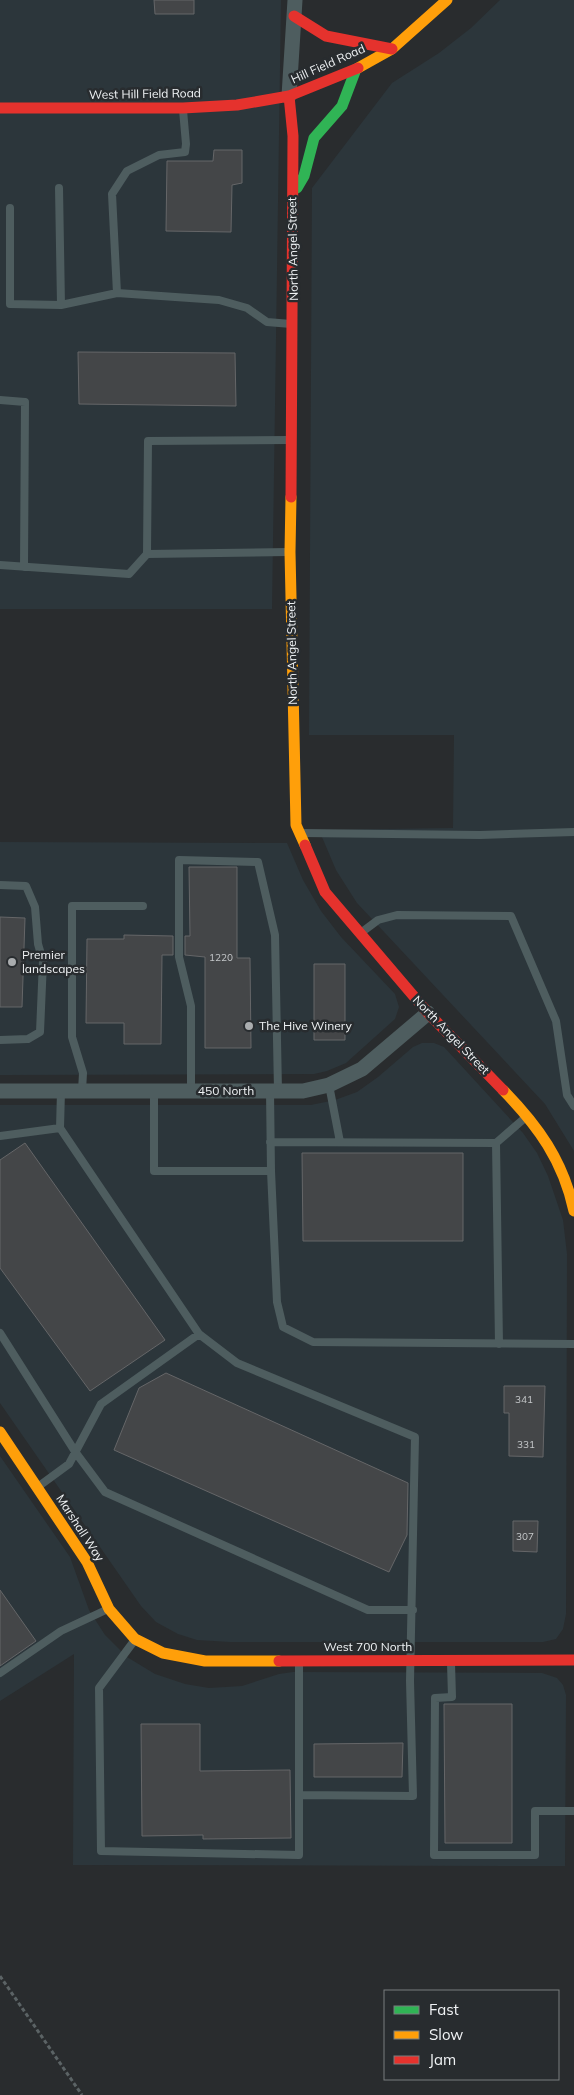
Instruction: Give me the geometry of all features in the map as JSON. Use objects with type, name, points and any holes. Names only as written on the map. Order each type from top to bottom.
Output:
[{"type":"street","name":"North Angel Street","points":[[294,0],[289,96],[293,136],[290,552],[296,825],[325,892],[428,1013],[528,1116],[553,1151],[570,1192],[574,1211]]},
{"type":"street","name":"Hill Field Road","points":[[289,96],[356,69],[392,49],[447,0]]},
{"type":"street","points":[[294,16],[326,36],[392,49]]},
{"type":"street","points":[[292,198],[304,176],[314,138],[342,106],[356,69]]},
{"type":"street","name":"West Hill Field Road","points":[[0,108],[183,108],[237,105],[289,96]]},
{"type":"street","name":"450 North","points":[[0,1091],[302,1091],[329,1085],[362,1070],[428,1013]]},
{"type":"street","name":"Marshall Way","points":[[0,1432],[87,1562],[109,1609],[135,1639],[163,1653]]},
{"type":"street","name":"West 700 North","points":[[163,1653],[205,1661],[574,1660]]},
{"type":"lane","points":[[116,293],[112,194],[127,171],[159,155],[185,152],[183,108]]},
{"type":"lane","points":[[59,188],[61,305]]},
{"type":"lane","points":[[10,208],[10,304],[61,305],[116,293],[219,300],[247,308],[267,322],[293,324]]},
{"type":"lane","points":[[0,400],[25,402],[24,567]]},
{"type":"lane","points":[[0,565],[129,574],[147,554],[148,440],[291,440]]},
{"type":"lane","points":[[147,554],[290,552]]},
{"type":"lane","points":[[300,833],[480,835],[574,832]]},
{"type":"lane","points":[[191,1092],[191,1006],[179,957],[179,860],[258,862],[276,934],[274,1092],[270,1142],[276,1302],[283,1326],[312,1342],[574,1344]]},
{"type":"lane","points":[[0,885],[26,886],[34,907],[38,944],[43,961],[40,1032],[28,1039],[0,1040]]},
{"type":"lane","points":[[82,1091],[83,1073],[72,1036],[72,906],[142,906]]},
{"type":"lane","points":[[360,933],[378,920],[397,915],[511,916],[556,1021],[566,1094],[574,1106]]},
{"type":"lane","points":[[329,1085],[340,1142]]},
{"type":"lane","points":[[61,1091],[60,1128],[199,1334],[237,1363],[415,1437],[411,1660],[413,1796],[299,1795]]},
{"type":"lane","points":[[154,1092],[154,1172],[271,1171]]},
{"type":"lane","points":[[270,1142],[496,1143],[528,1116]]},
{"type":"lane","points":[[0,1136],[60,1128]]},
{"type":"lane","points":[[496,1143],[499,1344]]},
{"type":"lane","points":[[0,1333],[76,1453],[105,1492],[368,1610],[413,1610]]},
{"type":"lane","points":[[37,1487],[69,1464],[101,1404],[199,1334]]},
{"type":"lane","points":[[0,1673],[61,1631],[109,1609]]},
{"type":"lane","points":[[135,1639],[99,1688],[101,1851],[299,1856],[299,1661]]},
{"type":"lane","points":[[451,1660],[452,1697],[435,1698],[434,1855],[534,1855],[535,1811],[574,1811]]},
{"type":"path","points":[[0,1976],[82,2095]]},
{"type":"shaded area","points":[[0,0],[281,0],[272,609],[0,609]]},
{"type":"shaded area","points":[[500,0],[574,0],[574,1151],[545,1104],[357,903],[336,870],[319,830],[453,828],[454,735],[309,735],[312,188],[392,83],[439,53],[471,28]]},
{"type":"shaded area","points":[[0,842],[287,843],[303,880],[321,911],[341,937],[395,994],[399,1007],[395,1019],[346,1063],[314,1074],[0,1075]]},
{"type":"shaded area","points":[[422,1043],[434,1043],[444,1047],[523,1133],[537,1153],[548,1176],[563,1220],[567,1254],[566,1614],[563,1629],[556,1639],[543,1642],[230,1642],[197,1640],[178,1634],[156,1622],[141,1606],[0,1403],[0,1105],[311,1105],[335,1100],[357,1092],[413,1047]]},
{"type":"shaded area","points":[[0,1456],[70,1557],[89,1610],[105,1635],[127,1657],[155,1674],[185,1684],[209,1688],[242,1686],[279,1674],[293,1672],[542,1673],[557,1678],[563,1685],[566,1695],[565,1866],[73,1865],[74,1654],[0,1701]]},
{"type":"building","points":[[154,0],[194,0],[194,14],[155,14]]},
{"type":"building","points":[[214,150],[242,150],[242,183],[232,185],[231,232],[166,231],[167,161],[213,161]]},
{"type":"building","points":[[78,352],[235,353],[236,406],[79,404]]},
{"type":"building","points":[[189,867],[237,867],[237,958],[250,958],[251,1048],[205,1048],[205,957],[185,955],[185,936],[190,936]]},
{"type":"building","name":"Premier landscapes","points":[[0,917],[25,918],[22,1007],[0,1007]]},
{"type":"building","points":[[124,935],[173,936],[173,955],[162,955],[161,1044],[124,1044],[124,1023],[86,1023],[87,939],[124,939]]},
{"type":"building","points":[[314,964],[345,964],[345,1040],[314,1040]]},
{"type":"building","points":[[25,1143],[165,1340],[90,1391],[0,1268],[0,1160]]},
{"type":"building","points":[[302,1153],[463,1153],[463,1241],[303,1241]]},
{"type":"building","points":[[166,1373],[408,1483],[407,1535],[389,1572],[114,1450],[139,1388]]},
{"type":"building","points":[[504,1386],[545,1386],[543,1457],[509,1456],[509,1413],[504,1413]]},
{"type":"building","points":[[513,1521],[538,1521],[537,1552],[513,1551]]},
{"type":"building","points":[[0,1590],[36,1641],[0,1666]]},
{"type":"building","points":[[444,1704],[512,1704],[512,1843],[445,1843]]},
{"type":"building","points":[[141,1724],[200,1724],[200,1771],[290,1770],[291,1838],[203,1839],[203,1835],[142,1836]]},
{"type":"building","points":[[403,1743],[402,1777],[314,1777],[314,1744]]},
{"type":"traffic: fast","points":[[297,188],[304,176],[314,138],[342,106],[356,69]]},
{"type":"traffic: slow","points":[[358,68],[392,49],[447,0]]},
{"type":"traffic: slow","points":[[291,497],[290,552],[296,825],[305,845]]},
{"type":"traffic: slow","points":[[503,1090],[538,1131],[556,1160],[574,1211]]},
{"type":"traffic: slow","points":[[0,1432],[87,1562],[109,1609],[135,1639],[163,1653],[205,1661],[279,1661]]},
{"type":"traffic: jam","points":[[294,16],[326,36],[392,49]]},
{"type":"traffic: jam","points":[[0,108],[183,108],[237,105],[289,96],[358,68]]},
{"type":"traffic: jam","points":[[289,96],[293,136],[291,497]]},
{"type":"traffic: jam","points":[[305,845],[325,892],[428,1013],[503,1090]]},
{"type":"traffic: jam","points":[[279,1661],[574,1660]]},
{"type":"place","name":"Premier landscapes","points":[[12,962]]},
{"type":"place","name":"The Hive Winery","points":[[249,1026]]}]
